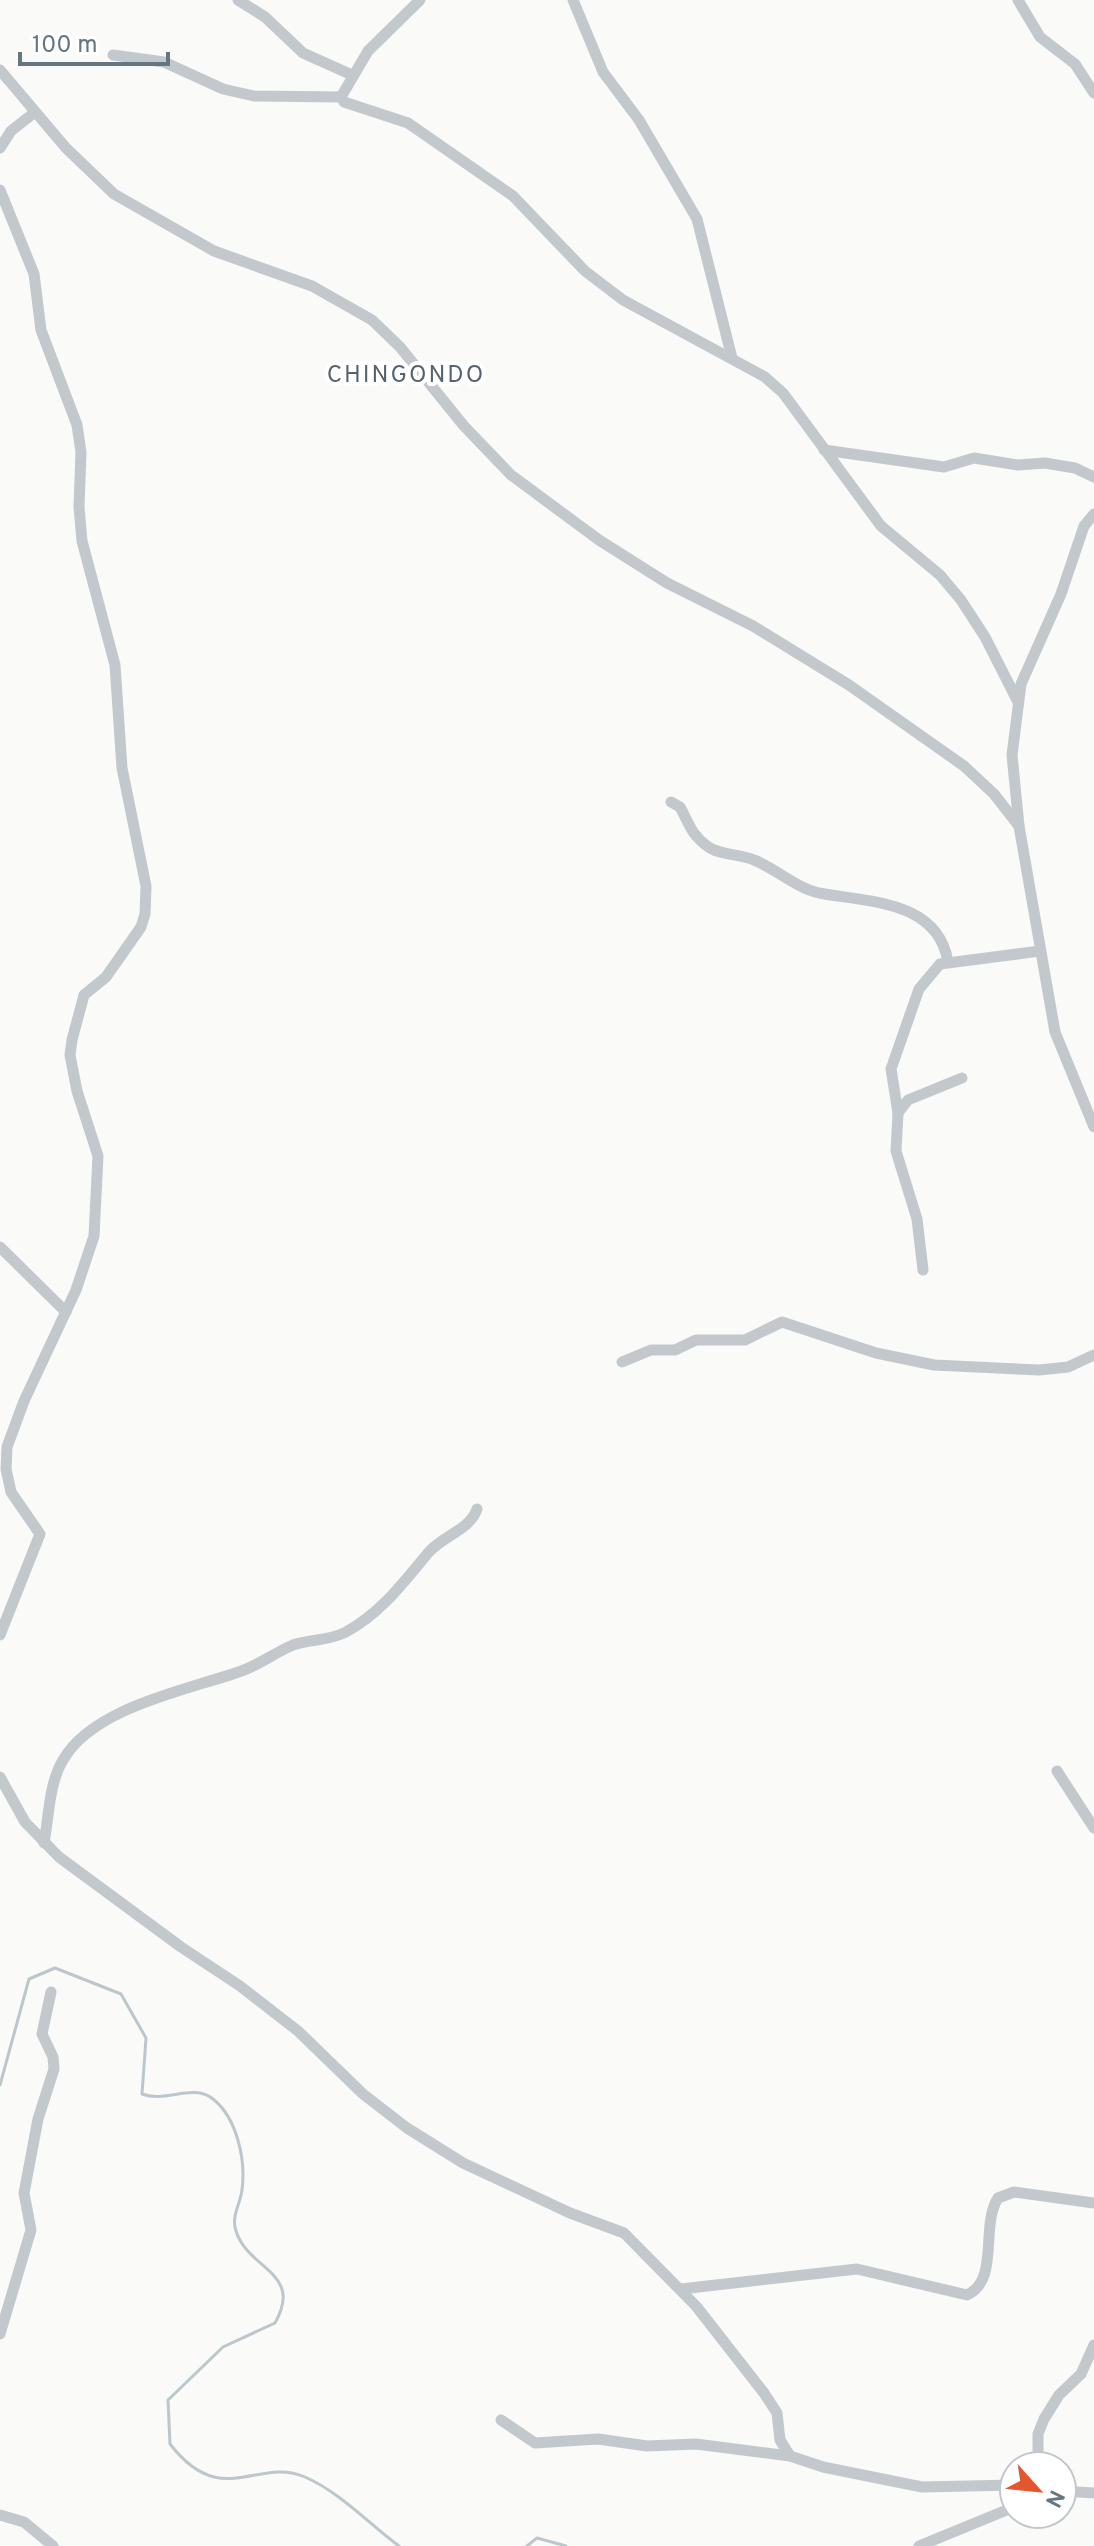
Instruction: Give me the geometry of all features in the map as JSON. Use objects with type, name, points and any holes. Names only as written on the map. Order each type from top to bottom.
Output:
[{"type":"street","points":[[238,0],[265,17],[303,53],[352,75]]},
{"type":"street","points":[[341,97],[368,51],[420,0]]},
{"type":"street","points":[[573,0],[603,72],[639,120],[697,219],[732,358]]},
{"type":"street","points":[[1018,0],[1040,37],[1075,64],[1094,93]]},
{"type":"street","points":[[113,55],[164,62],[223,89],[254,96],[341,97]]},
{"type":"street","points":[[0,70],[35,112],[114,194],[214,251],[312,286],[372,320],[400,347],[464,426],[511,475],[599,540],[667,583],[753,626],[849,685],[964,766],[994,794],[1019,826]]},
{"type":"street","points":[[341,97],[344,102],[408,123],[513,196],[585,271],[623,300],[765,377],[783,393],[881,526],[940,575],[961,600],[985,637],[1018,702]]},
{"type":"street","points":[[0,148],[11,131],[35,112]]},
{"type":"street","points":[[0,190],[34,274],[41,330],[77,425],[81,452],[79,507],[82,541],[115,665],[122,768],[146,886],[141,927],[106,977],[84,995],[72,1040],[70,1055],[77,1091],[96,1141],[99,1185],[94,1236],[66,1312],[19,1413],[7,1447],[6,1469],[11,1492],[40,1534],[0,1635]]},
{"type":"street","points":[[823,450],[921,461],[944,467],[974,458],[1018,465],[1045,463],[1075,468],[1094,477]]},
{"type":"street","points":[[1093,512],[1021,684],[1012,755],[1019,826],[1055,1032],[1094,1127]]},
{"type":"street","points":[[671,802],[680,807],[686,825],[712,849],[756,860],[815,892],[883,903],[918,914],[941,939],[948,962]]},
{"type":"street","points":[[923,1270],[917,1219],[896,1151],[898,1113],[891,1069],[912,1004],[928,974],[948,962],[1040,951]]},
{"type":"street","points":[[898,1113],[908,1100],[962,1078]]},
{"type":"street","points":[[0,1247],[66,1312]]},
{"type":"street","points":[[622,1362],[651,1350],[675,1350],[696,1340],[745,1340],[782,1322],[876,1353],[934,1365],[1039,1370],[1068,1367],[1094,1355]]},
{"type":"street","points":[[44,1843],[62,1760],[77,1742],[142,1701],[181,1692],[249,1668],[295,1644],[345,1633],[376,1613],[435,1545],[470,1522],[477,1509]]},
{"type":"street","points":[[1057,1771],[1094,1828]]},
{"type":"street","points":[[0,1777],[18,1812],[44,1843],[110,1896],[240,1986],[298,2031],[363,2094],[407,2128],[463,2163],[570,2213],[624,2233],[681,2289],[772,2404],[777,2413],[780,2440],[790,2456]]},
{"type":"street","points":[[0,2334],[31,2230],[24,2193],[38,2119],[54,2069],[53,2057],[42,2034],[51,1992]]},
{"type":"street","points":[[681,2289],[857,2269],[967,2295],[976,2291],[983,2281],[989,2217],[998,2198],[1014,2192],[1094,2203]]},
{"type":"street","points":[[1038,2450],[1038,2434],[1044,2419],[1059,2395],[1081,2374],[1094,2345]]},
{"type":"street","points":[[501,2420],[535,2443],[598,2439],[647,2446],[696,2444],[790,2456],[823,2467],[922,2487],[998,2485]]},
{"type":"street","points":[[919,2546],[998,2514]]},
{"type":"street","points":[[0,2515],[24,2522],[53,2546]]},
{"type":"waterway","points":[[0,2085],[29,1979],[55,1968],[121,1994],[146,2038],[142,2094],[197,2093],[213,2099],[221,2107],[234,2128],[243,2166],[236,2231],[251,2255],[279,2282],[283,2293],[282,2306],[275,2323],[223,2347],[168,2400],[170,2444],[189,2464],[206,2474],[239,2478],[288,2472],[305,2477],[342,2500],[399,2546]]},
{"type":"waterway","points":[[527,2546],[537,2538],[566,2546]]},
{"type":"district","name":"CHINGONDO","points":[[406,376]]}]
